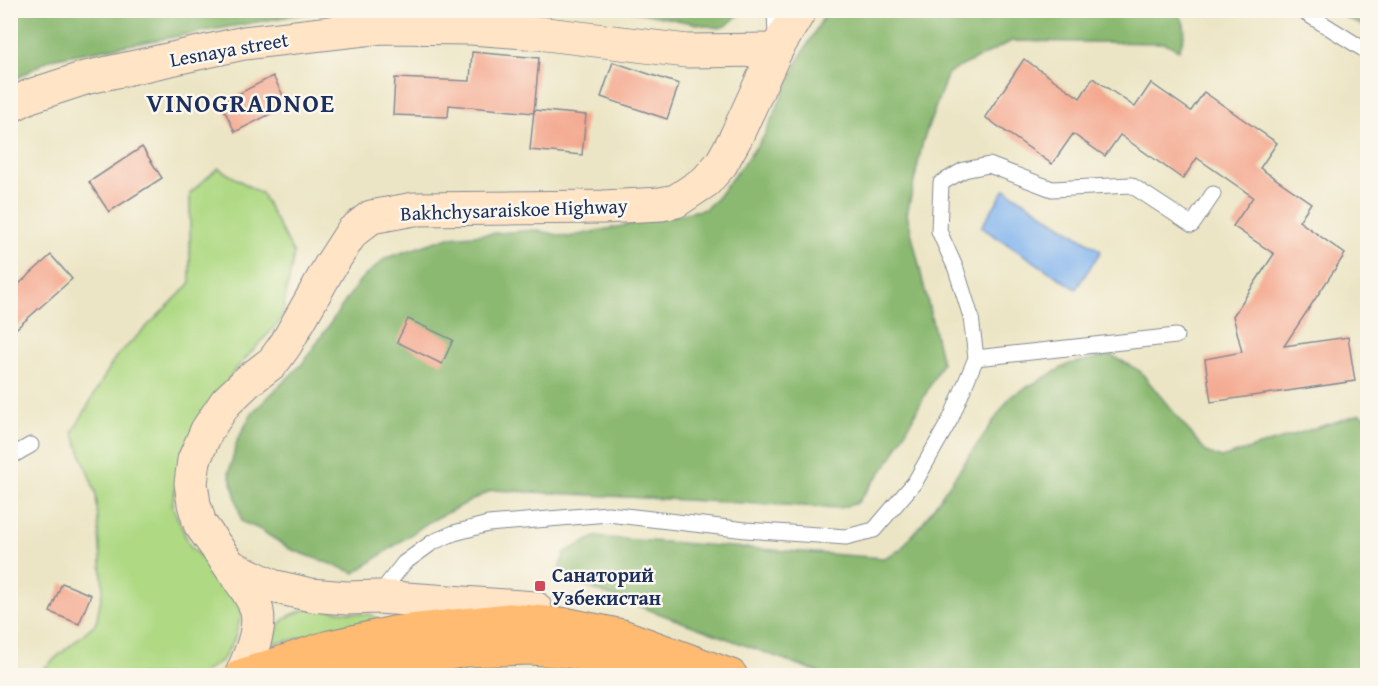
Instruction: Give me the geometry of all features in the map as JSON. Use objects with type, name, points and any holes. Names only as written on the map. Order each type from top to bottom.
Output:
[{"type":"highway","points":[[241,675],[329,647],[393,633],[509,620],[569,625],[622,636],[731,675]]},
{"type":"highway","points":[[319,675],[466,650],[531,648],[569,651],[663,675]]},
{"type":"main road","name":"Bakhchysaraiskoe Highway","points":[[241,675],[252,649],[257,611],[247,590],[201,524],[194,504],[191,483],[194,460],[207,430],[226,402],[248,381],[273,363],[352,232],[371,217],[414,209],[603,207],[650,205],[676,201],[706,181],[721,164],[776,50],[800,10]]},
{"type":"main road","name":"Lesnaya street","points":[[10,106],[30,96],[86,78],[244,43],[382,19],[538,33],[687,51],[776,50]]},
{"type":"main road","points":[[230,567],[272,586],[311,595],[530,607],[583,620],[622,636]]},
{"type":"main road","points":[[363,597],[415,620],[466,650]]},
{"type":"lane","points":[[775,10],[776,50]]},
{"type":"lane","points":[[1300,10],[1368,52]]},
{"type":"lane","points":[[363,597],[433,542],[454,533],[488,524],[608,514],[746,530],[846,537],[873,530],[915,482],[951,418],[976,358],[971,317],[956,269],[939,231],[941,183],[964,170],[989,165],[1052,189],[1131,185],[1192,225],[1213,194]]},
{"type":"lane","points":[[976,358],[1176,336]]},
{"type":"lane","points":[[10,457],[31,445]]},
{"type":"green space","points":[[743,10],[727,25],[719,28],[630,11]]},
{"type":"green space","points":[[1176,10],[1183,20],[1185,30],[1179,50],[1165,43],[1012,41],[948,73],[923,141],[907,214],[942,363],[891,459],[857,503],[840,508],[492,490],[429,522],[355,573],[290,549],[259,529],[242,522],[229,472],[237,441],[252,413],[303,363],[360,280],[386,258],[449,237],[535,230],[568,237],[705,209],[717,198],[763,138],[799,59],[827,11]]},
{"type":"green space","points":[[10,11],[318,11],[50,59],[11,82]]},
{"type":"green space","points":[[1332,11],[1367,11],[1367,28]]},
{"type":"green space","points":[[218,168],[262,194],[294,254],[281,320],[234,371],[184,448],[172,505],[190,546],[224,580],[242,613],[234,640],[223,659],[200,675],[35,676],[96,623],[103,588],[96,494],[73,432],[115,358],[190,284],[190,193]]},
{"type":"green space","points":[[1111,355],[1140,371],[1206,452],[1221,458],[1360,414],[1367,418],[1367,675],[826,675],[587,587],[559,568],[565,552],[595,537],[884,558],[900,550],[924,521],[1011,396],[1069,364]]},
{"type":"green space","points":[[313,608],[372,615],[378,619],[274,644],[277,629],[286,618]]},
{"type":"water","points":[[1005,189],[1101,251],[1076,289],[981,227]]},
{"type":"building","points":[[472,52],[539,58],[534,113],[449,105],[448,117],[393,115],[395,78],[470,81]]},
{"type":"building","points":[[1024,59],[1080,98],[1093,78],[1135,107],[1151,83],[1191,111],[1204,92],[1277,143],[1260,168],[1311,203],[1299,221],[1345,254],[1284,346],[1348,337],[1355,381],[1211,402],[1205,359],[1242,352],[1233,316],[1274,254],[1233,226],[1253,197],[1197,158],[1183,179],[1120,135],[1105,156],[1073,134],[1052,164],[985,117]]},
{"type":"building","points":[[613,62],[679,84],[667,119],[601,97]]},
{"type":"building","points":[[273,76],[288,105],[235,132],[221,103]]},
{"type":"building","points":[[534,110],[586,115],[582,155],[530,150]]},
{"type":"building","points":[[142,147],[162,178],[109,212],[89,182]]},
{"type":"building","points":[[51,255],[72,279],[10,334],[10,292]]},
{"type":"building","points":[[408,319],[453,340],[442,364],[397,342]]},
{"type":"building","points":[[62,583],[91,595],[79,624],[50,612]]},
{"type":"place","name":"Санаторий Узбекистан","points":[[540,586]]},
{"type":"district","name":"VINOGRADNOE","points":[[241,102]]}]
